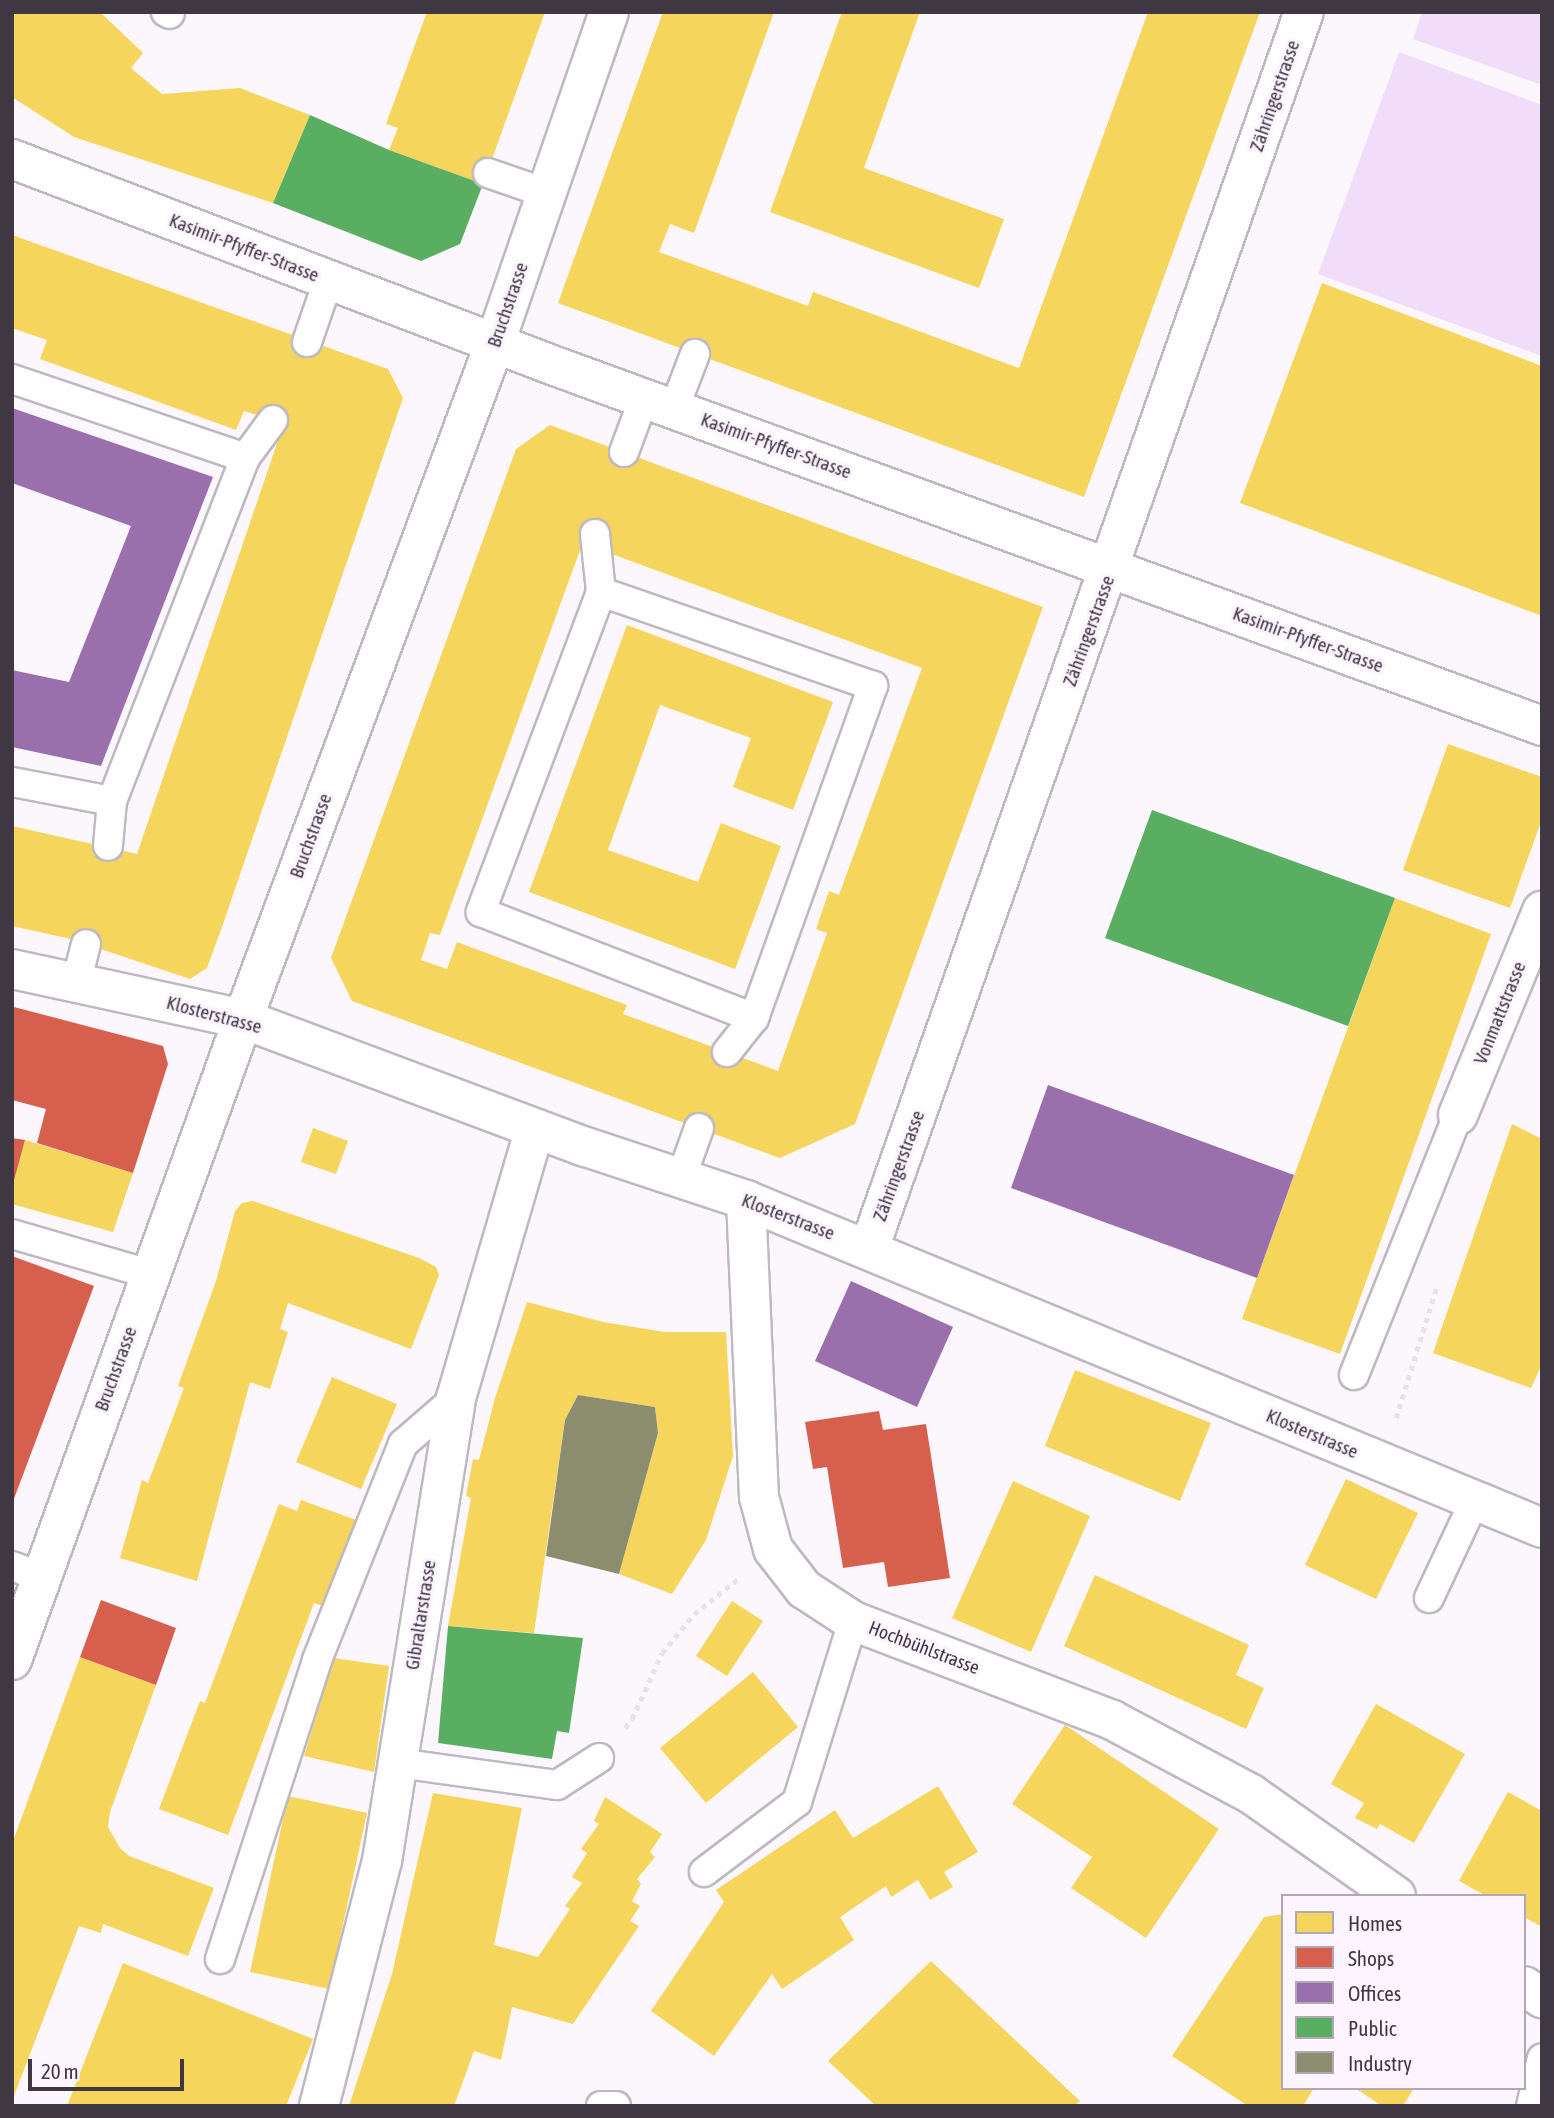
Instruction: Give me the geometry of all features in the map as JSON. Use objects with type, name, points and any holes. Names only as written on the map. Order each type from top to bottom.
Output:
[{"type":"street","name":"Bruchstrasse","points":[[12,1660],[27,1571],[150,1274],[495,343],[609,12]]},
{"type":"street","name":"Zähringerstrasse","points":[[869,1249],[1111,568],[1304,12]]},
{"type":"street","name":"Kasimir-Pfyffer-Strasse","points":[[12,159],[495,343],[1542,726]]},
{"type":"street","name":"Vonmattstrasse","points":[[1458,1115],[1542,911]]},
{"type":"street","name":"Klosterstrasse","points":[[12,970],[243,1019],[535,1128],[746,1200],[1542,1528]]},
{"type":"street","name":"Gibraltarstrasse","points":[[319,2106],[382,1861],[456,1398],[535,1128]]},
{"type":"street","name":"Hochbühlstrasse","points":[[746,1200],[759,1497],[774,1549],[804,1590],[853,1621],[1112,1720],[1251,1794],[1392,1894]]},
{"type":"street","points":[[1526,1987],[1542,1998]]},
{"type":"lane","points":[[488,173],[546,193]]},
{"type":"lane","points":[[307,342],[328,281]]},
{"type":"lane","points":[[624,452],[695,354]]},
{"type":"lane","points":[[12,379],[245,458]]},
{"type":"lane","points":[[108,846],[112,801],[245,458],[273,420]]},
{"type":"lane","points":[[595,534],[601,592],[481,912],[754,1018]]},
{"type":"lane","points":[[601,592],[873,686],[754,1018],[727,1052]]},
{"type":"lane","points":[[12,782],[112,801]]},
{"type":"lane","points":[[76,983],[86,944]]},
{"type":"lane","points":[[1354,1375],[1458,1115]]},
{"type":"lane","points":[[681,1178],[699,1128]]},
{"type":"lane","points":[[12,1234],[150,1274]]},
{"type":"lane","points":[[220,1959],[317,1661],[403,1444],[456,1398]]},
{"type":"lane","points":[[1429,1598],[1474,1502]]},
{"type":"lane","points":[[704,1872],[797,1802],[853,1621]]},
{"type":"lane","points":[[398,1763],[557,1785],[599,1758]]},
{"type":"lane","points":[[1531,2106],[1542,2057]]},
{"type":"lane","points":[[601,2106],[616,2106]]},
{"type":"path","points":[[1394,1424],[1413,1363]]},
{"type":"path","points":[[632,1719],[662,1653],[694,1615],[774,1549]]},
{"type":"shaded area","points":[[1422,12],[1542,12],[1542,85],[1413,39]]},
{"type":"shaded area","points":[[1399,52],[1542,105],[1542,356],[1318,274]]},
{"type":"building: Homes","points":[[12,12],[100,12],[143,53],[131,68],[162,94],[240,88],[310,115],[273,203],[74,137],[12,97]]},
{"type":"building: Homes","points":[[427,12],[545,12],[483,184],[389,150],[398,128],[386,124]]},
{"type":"building: Homes","points":[[663,12],[774,12],[694,233],[670,224],[659,252],[808,306],[813,292],[1019,368],[1148,12],[1260,12],[1084,497],[558,303]]},
{"type":"building: Homes","points":[[842,12],[920,12],[864,168],[1004,219],[979,288],[770,212]]},
{"type":"building: Homes","points":[[12,235],[388,369],[403,398],[207,968],[190,979],[71,939],[12,926],[12,826],[137,854],[284,423],[244,411],[236,430],[40,359],[47,340],[12,328]]},
{"type":"building: Homes","points":[[1322,283],[1542,366],[1542,616],[1240,503]]},
{"type":"building: Homes","points":[[550,425],[1043,607],[855,1124],[780,1158],[352,1001],[331,958],[516,449]],"holes":[[[587,531],[601,550],[922,668],[839,895],[829,891],[816,929],[827,933],[778,1071],[623,1014],[627,1005],[457,942],[447,969],[421,960],[430,933],[440,935]]]},
{"type":"building: Homes","points":[[627,625],[833,702],[793,810],[733,787],[751,738],[660,705],[608,850],[698,882],[721,823],[781,846],[735,969],[529,892]]},
{"type":"building: Homes","points":[[1448,744],[1542,777],[1542,819],[1510,908],[1403,870]]},
{"type":"building: Homes","points":[[1395,898],[1491,934],[1340,1354],[1242,1319]]},
{"type":"building: Homes","points":[[1512,1124],[1542,1139],[1542,1364],[1531,1388],[1433,1353]]},
{"type":"building: Homes","points":[[313,1128],[348,1141],[336,1174],[301,1162]]},
{"type":"building: Homes","points":[[25,1140],[133,1173],[113,1232],[12,1204],[12,1187]]},
{"type":"building: Homes","points":[[253,1201],[419,1258],[436,1267],[439,1275],[411,1349],[288,1303],[280,1329],[288,1332],[270,1389],[250,1382],[197,1581],[120,1558],[142,1480],[148,1483],[184,1388],[178,1386],[216,1281],[235,1211],[242,1203]]},
{"type":"building: Homes","points":[[527,1302],[603,1322],[665,1332],[726,1332],[733,1456],[706,1540],[672,1594],[619,1574],[658,1433],[655,1407],[578,1395],[565,1420],[534,1633],[448,1626],[471,1498],[466,1496],[473,1459],[479,1460],[495,1398]]},
{"type":"building: Homes","points":[[1075,1370],[1211,1423],[1180,1501],[1045,1446]]},
{"type":"building: Homes","points":[[332,1377],[397,1404],[361,1489],[296,1462]]},
{"type":"building: Homes","points":[[1346,1479],[1418,1513],[1376,1599],[1305,1565]]},
{"type":"building: Homes","points":[[1013,1481],[1090,1516],[1031,1652],[952,1618]]},
{"type":"building: Homes","points":[[301,1500],[356,1520],[324,1606],[314,1603],[228,1835],[159,1809],[200,1701],[205,1703],[279,1504],[297,1511]]},
{"type":"building: Homes","points":[[1095,1575],[1249,1645],[1236,1675],[1264,1688],[1246,1729],[1064,1646]]},
{"type":"building: Homes","points":[[732,1601],[763,1621],[727,1676],[696,1656]]},
{"type":"building: Homes","points":[[80,1657],[156,1685],[110,1812],[108,1827],[120,1848],[129,1856],[214,1888],[188,1956],[103,1924],[101,1933],[79,1926],[12,2101],[12,1844]]},
{"type":"building: Homes","points":[[334,1658],[389,1666],[374,1772],[304,1756]]},
{"type":"building: Homes","points":[[753,1672],[798,1727],[706,1803],[660,1748]]},
{"type":"building: Homes","points":[[1376,1704],[1465,1754],[1414,1843],[1380,1824],[1377,1829],[1355,1818],[1364,1803],[1331,1784]]},
{"type":"building: Homes","points":[[1065,1725],[1219,1829],[1146,1938],[1071,1888],[1092,1857],[1012,1804]]},
{"type":"building: Homes","points":[[938,1786],[978,1852],[944,1872],[953,1887],[930,1900],[918,1880],[891,1897],[886,1886],[840,1917],[854,1940],[782,1989],[772,1974],[714,2056],[651,2011],[724,1902],[716,1890],[835,1810],[853,1838]]},
{"type":"building: Homes","points":[[1508,1792],[1542,1811],[1542,1927],[1526,1918],[1526,1894],[1482,1894],[1459,1881]]},
{"type":"building: Homes","points":[[433,1793],[522,1808],[494,1945],[538,1957],[570,1909],[565,1906],[582,1883],[572,1877],[587,1853],[581,1849],[599,1824],[594,1821],[605,1797],[662,1834],[650,1852],[655,1857],[637,1879],[641,1884],[632,1901],[640,1906],[630,1921],[639,1926],[573,2024],[512,2007],[501,2060],[474,2051],[454,2106],[349,2106],[392,1974]]},
{"type":"building: Homes","points":[[288,1796],[367,1813],[329,1989],[250,1972]]},
{"type":"building: Homes","points":[[1281,1914],[1281,2090],[1313,2090],[1303,2106],[1248,2106],[1172,2056],[1264,1917]]},
{"type":"building: Homes","points":[[931,1961],[1080,2101],[1075,2106],[876,2106],[828,2061]]},
{"type":"building: Homes","points":[[123,1963],[313,2039],[286,2106],[67,2106]]},
{"type":"building: Homes","points":[[1358,2090],[1413,2090],[1403,2106],[1382,2106]]},
{"type":"building: Shops","points":[[14,1007],[163,1046],[168,1064],[133,1173],[37,1143],[46,1109],[12,1100]]},
{"type":"building: Shops","points":[[12,1138],[25,1140],[13,1184],[12,1184]]},
{"type":"building: Shops","points":[[12,1256],[94,1286],[12,1504]]},
{"type":"building: Shops","points":[[879,1411],[883,1430],[926,1424],[950,1578],[888,1587],[884,1562],[843,1568],[827,1467],[813,1469],[805,1422]]},
{"type":"building: Shops","points":[[101,1600],[176,1628],[156,1685],[80,1657]]},
{"type":"building: Offices","points":[[12,408],[213,477],[101,766],[12,747],[12,670],[69,682],[131,526],[12,483]]},
{"type":"building: Offices","points":[[1048,1085],[1294,1175],[1257,1278],[1011,1188]]},
{"type":"building: Offices","points":[[851,1281],[953,1327],[917,1407],[815,1361]]},
{"type":"building: Public","points":[[310,115],[389,150],[483,184],[460,244],[421,261],[273,203]]},
{"type":"building: Public","points":[[1152,810],[1395,898],[1348,1026],[1105,938]]},
{"type":"building: Public","points":[[448,1626],[583,1638],[569,1733],[557,1731],[552,1759],[438,1743]]},
{"type":"building: Industry","points":[[578,1395],[655,1407],[658,1433],[619,1574],[546,1556],[565,1420]]}]
